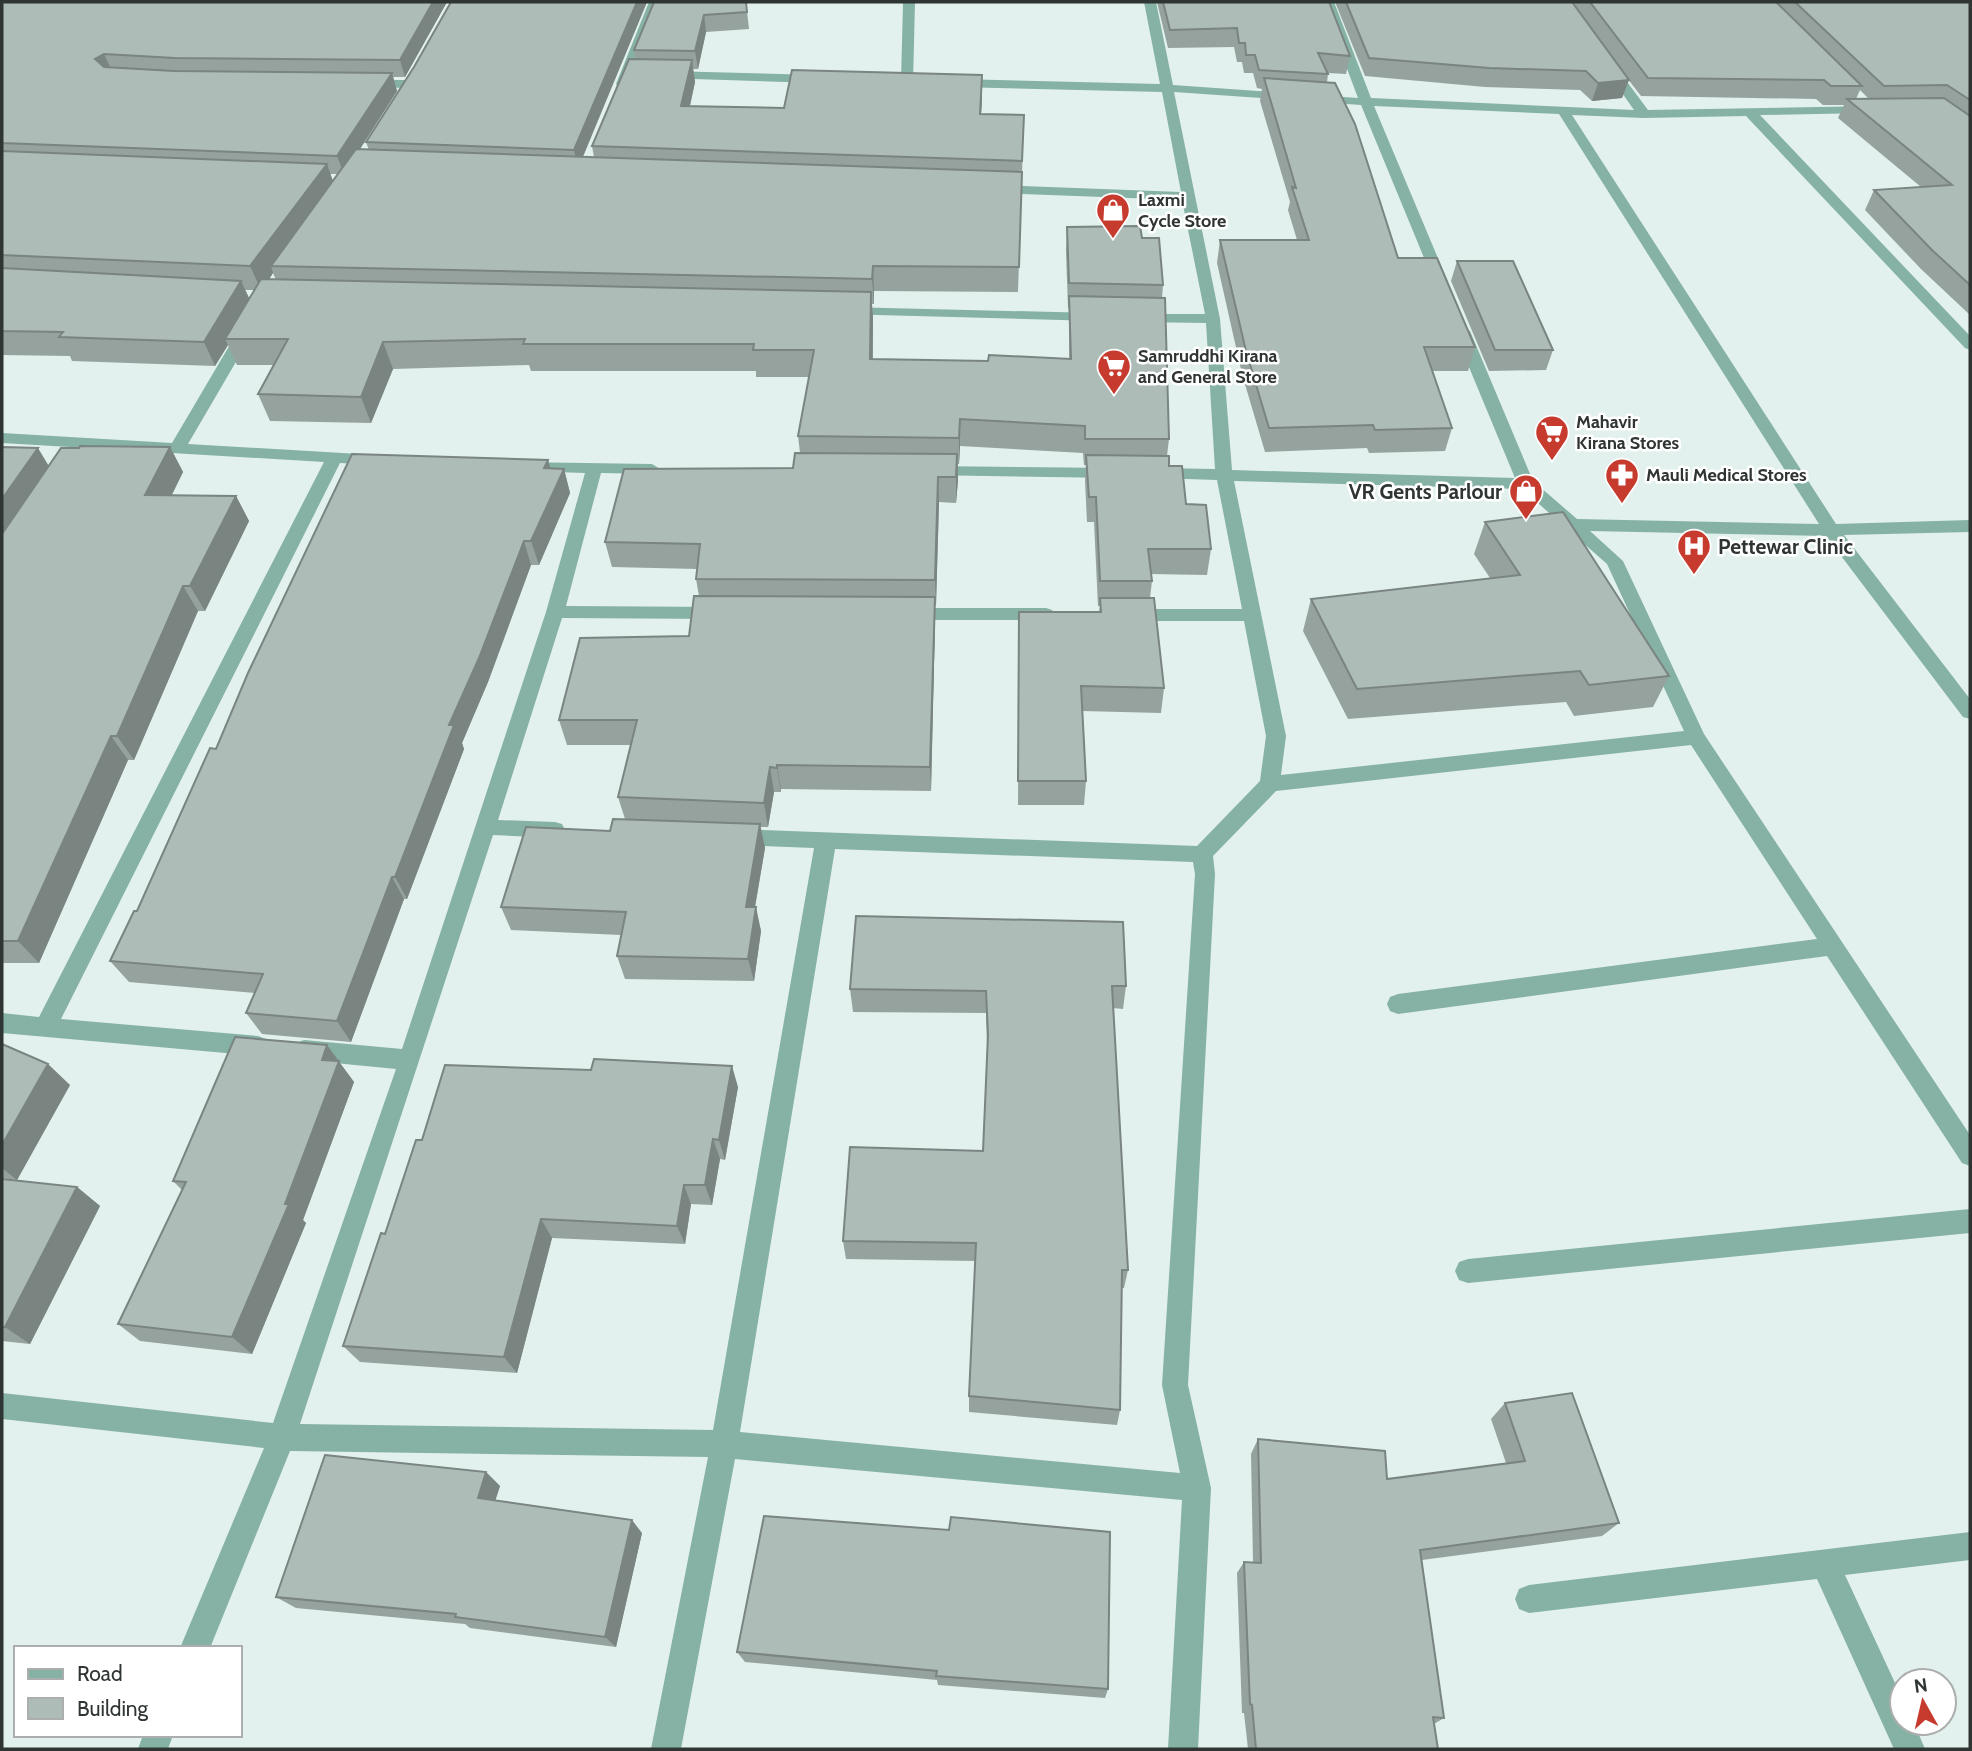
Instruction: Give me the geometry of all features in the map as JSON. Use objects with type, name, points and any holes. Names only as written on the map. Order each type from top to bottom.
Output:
[{"type":"street","points":[[615,99],[639,75],[655,2]]},
{"type":"street","points":[[907,82],[909,2]]},
{"type":"street","points":[[717,836],[1202,854],[1270,783],[1276,736],[1224,474],[1213,319],[1150,2]]},
{"type":"street","points":[[1328,2],[1366,102],[1446,293]]},
{"type":"street","points":[[1603,58],[1644,114]]},
{"type":"street","points":[[639,75],[827,79]]},
{"type":"street","points":[[346,84],[414,78],[404,96]]},
{"type":"street","points":[[948,83],[1168,88],[1366,102],[1644,114],[1750,113],[1870,106]]},
{"type":"street","points":[[1563,110],[1831,530],[1970,712]]},
{"type":"street","points":[[1750,113],[1970,345]]},
{"type":"street","points":[[983,188],[1189,196]]},
{"type":"street","points":[[823,310],[1213,319]]},
{"type":"street","points":[[1457,318],[1526,484],[1615,561],[1696,737],[1970,1154]]},
{"type":"street","points":[[176,450],[253,321]]},
{"type":"street","points":[[2,438],[81,449],[176,450],[389,461]]},
{"type":"street","points":[[45,1027],[334,458]]},
{"type":"street","points":[[512,466],[663,469]]},
{"type":"street","points":[[196,1646],[282,1437],[410,1060],[555,612],[594,469]]},
{"type":"street","points":[[909,471],[1224,474],[1526,484]]},
{"type":"street","points":[[1573,525],[1831,530],[1970,526]]},
{"type":"street","points":[[555,612],[736,613]]},
{"type":"street","points":[[889,614],[1070,615]]},
{"type":"street","points":[[1111,615],[1251,615]]},
{"type":"street","points":[[1270,783],[1696,737]]},
{"type":"street","points":[[487,827],[582,831]]},
{"type":"street","points":[[666,1749],[724,1444],[826,840]]},
{"type":"street","points":[[1184,1749],[1197,1488],[1175,1385],[1205,874],[1202,854]]},
{"type":"street","points":[[1398,1004],[1833,946]]},
{"type":"street","points":[[2,1023],[410,1060]]},
{"type":"street","points":[[1468,1271],[1970,1221]]},
{"type":"street","points":[[2,1406],[282,1437],[724,1444],[1197,1488]]},
{"type":"street","points":[[1530,1599],[1825,1566],[1970,1546]]},
{"type":"street","points":[[1825,1566],[1910,1749]]},
{"type":"building","points":[[2,2],[433,2],[400,60],[175,58],[104,54],[95,59],[104,67],[174,71],[392,73],[337,156],[2,143]]},
{"type":"building","points":[[451,2],[637,2],[574,150],[366,142],[414,67]]},
{"type":"building","points":[[654,2],[746,2],[747,12],[704,15],[695,51],[634,50]]},
{"type":"building","points":[[1163,2],[1329,2],[1350,56],[1318,53],[1328,74],[1259,70],[1255,55],[1246,55],[1245,43],[1239,43],[1237,28],[1170,30]]},
{"type":"building","points":[[1346,2],[1572,2],[1629,80],[1598,83],[1586,71],[1489,68],[1369,58]]},
{"type":"building","points":[[1590,2],[1776,2],[1862,86],[1831,86],[1824,80],[1648,78]]},
{"type":"building","points":[[1795,2],[1970,2],[1970,100],[1947,85],[1884,86]]},
{"type":"building","points":[[629,59],[692,60],[681,106],[784,108],[792,70],[982,75],[980,114],[1024,115],[1022,161],[592,146]]},
{"type":"building","points":[[1264,78],[1335,83],[1355,124],[1398,258],[1437,258],[1475,347],[1424,347],[1452,428],[1375,430],[1373,425],[1269,428],[1246,351],[1220,240],[1309,240],[1292,187],[1296,188]]},
{"type":"building","points":[[1944,98],[1970,116],[1970,285],[1874,190],[1952,185],[1847,99]]},
{"type":"building","points":[[356,149],[1022,172],[1019,267],[873,266],[872,279],[271,266]]},
{"type":"building","points":[[2,151],[327,164],[250,266],[2,255]]},
{"type":"building","points":[[1140,226],[1142,238],[1159,238],[1163,285],[1069,283],[1067,227]]},
{"type":"building","points":[[1457,261],[1513,261],[1553,350],[1495,350]]},
{"type":"building","points":[[2,268],[241,281],[204,342],[59,337],[63,332],[2,331]]},
{"type":"building","points":[[261,279],[871,292],[870,359],[988,361],[989,355],[1071,359],[1069,296],[1165,298],[1169,439],[1085,439],[1085,426],[960,419],[959,438],[798,436],[814,350],[753,350],[754,344],[523,344],[525,339],[383,342],[361,397],[258,394],[288,339],[225,339]]},
{"type":"building","points":[[2,447],[38,448],[2,499]]},
{"type":"building","points":[[170,447],[145,495],[236,496],[190,586],[183,586],[117,736],[111,736],[18,941],[2,941],[2,534],[61,448]]},
{"type":"building","points":[[795,453],[957,454],[956,477],[938,477],[935,580],[696,579],[700,544],[605,542],[624,469],[793,468]]},
{"type":"building","points":[[352,454],[548,460],[544,468],[564,469],[531,541],[524,541],[479,658],[449,725],[454,725],[337,1021],[246,1013],[263,974],[110,961],[134,911],[137,911],[210,748],[216,749],[248,673]]},
{"type":"building","points":[[1086,455],[1169,456],[1169,466],[1182,466],[1186,504],[1206,505],[1211,549],[1148,549],[1152,581],[1100,581],[1096,497],[1089,497]]},
{"type":"building","points":[[1563,512],[1669,676],[1589,685],[1580,671],[1357,689],[1311,599],[1520,575],[1485,522]]},
{"type":"building","points":[[694,596],[935,597],[930,767],[777,765],[777,768],[770,767],[764,803],[618,797],[637,720],[559,720],[580,638],[689,636]]},
{"type":"building","points":[[1100,598],[1154,598],[1164,688],[1081,686],[1086,781],[1018,781],[1019,612],[1101,612]]},
{"type":"building","points":[[613,819],[760,824],[746,907],[756,907],[748,959],[617,956],[626,912],[501,907],[526,827],[610,831]]},
{"type":"building","points":[[856,916],[1123,922],[1126,986],[1112,986],[1128,1270],[1122,1270],[1120,1410],[969,1396],[976,1243],[843,1241],[850,1147],[983,1151],[988,1035],[986,991],[850,989]]},
{"type":"building","points":[[235,1037],[327,1045],[322,1060],[339,1061],[285,1204],[289,1204],[232,1337],[118,1324],[186,1182],[173,1181]]},
{"type":"building","points":[[2,1044],[48,1064],[2,1145]]},
{"type":"building","points":[[594,1059],[732,1066],[719,1140],[713,1139],[705,1185],[684,1185],[677,1226],[541,1219],[504,1357],[343,1346],[381,1233],[385,1234],[416,1140],[422,1140],[445,1065],[591,1070]]},
{"type":"building","points":[[2,1179],[77,1187],[5,1327],[2,1327]]},
{"type":"building","points":[[1572,1393],[1619,1523],[1420,1550],[1444,1718],[1433,1717],[1438,1749],[1256,1749],[1250,1704],[1244,1562],[1261,1563],[1258,1439],[1385,1451],[1387,1479],[1525,1461],[1505,1403]]},
{"type":"building","points":[[325,1455],[486,1472],[478,1498],[632,1520],[605,1637],[455,1617],[456,1614],[276,1597]]},
{"type":"building","points":[[764,1516],[949,1530],[951,1517],[1110,1532],[1108,1689],[936,1676],[937,1671],[737,1652]]},
{"type":"place","name":"Laxmi Cycle Store","points":[[1113,240]]},
{"type":"place","name":"Samruddhi Kirana and General Store","points":[[1114,396]]},
{"type":"place","name":"Mahavir Kirana Stores","points":[[1552,462]]},
{"type":"place","name":"Mauli Medical Stores","points":[[1622,505]]},
{"type":"place","name":"VR Gents Parlour","points":[[1526,521]]},
{"type":"place","name":"Pettewar Clinic","points":[[1694,576]]}]
